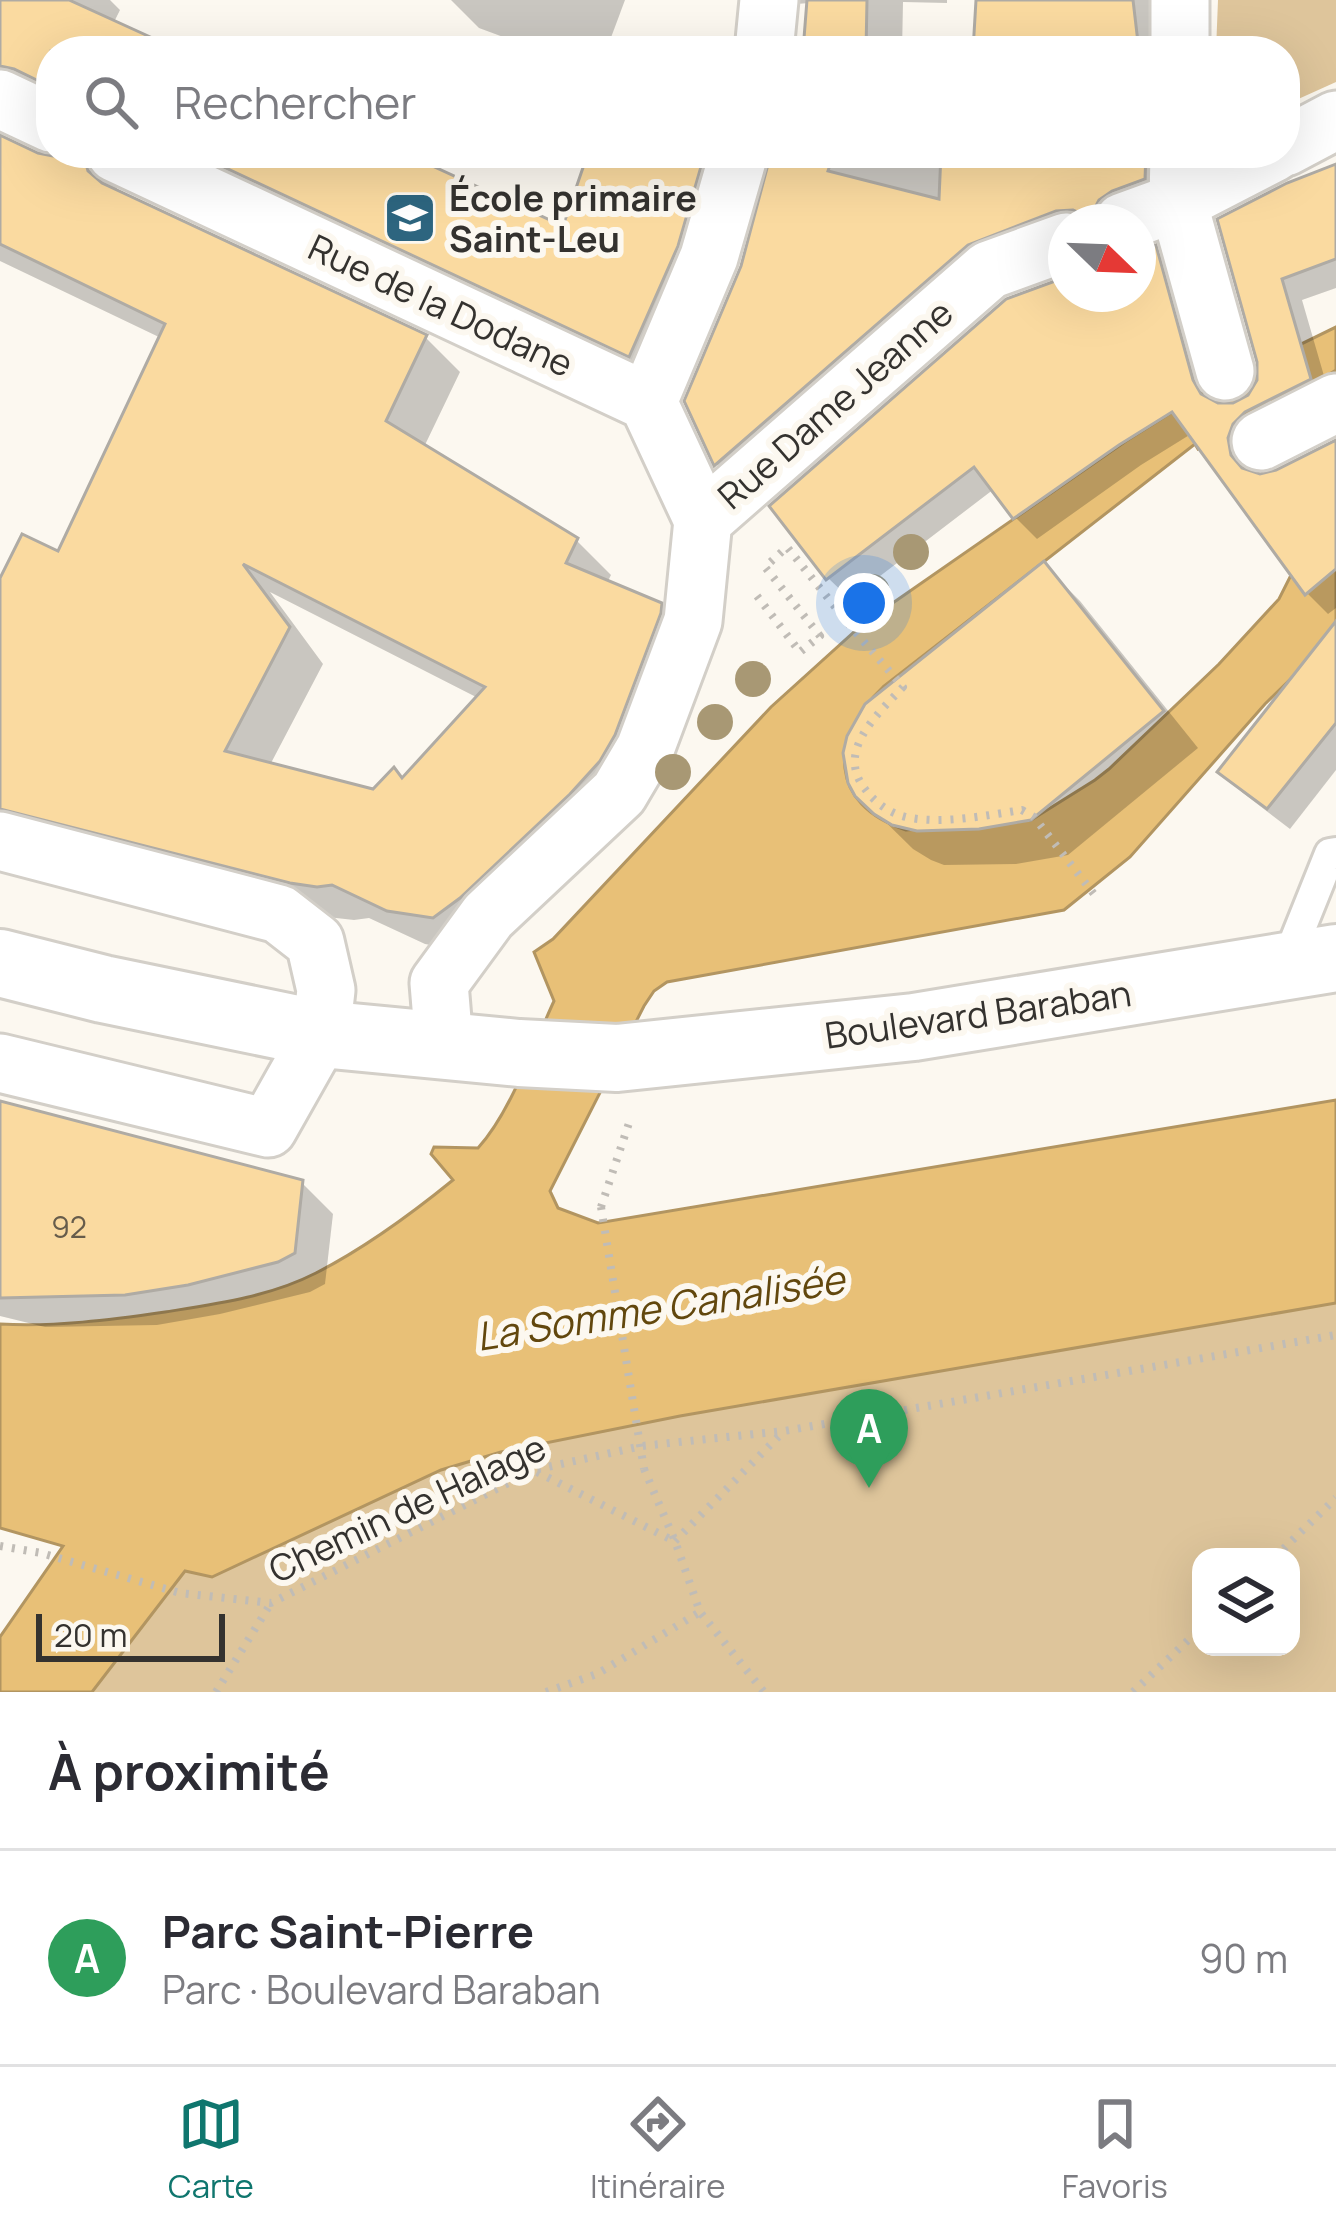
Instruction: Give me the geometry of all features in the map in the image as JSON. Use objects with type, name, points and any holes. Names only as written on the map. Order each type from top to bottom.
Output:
[{"type":"street","points":[[765,36],[769,0]]},
{"type":"street","points":[[1180,0],[1180,36]]},
{"type":"street","points":[[0,99],[36,116]]},
{"type":"street","points":[[1300,139],[1336,120]]},
{"type":"street","name":"Rue de la Dodane","points":[[148,168],[648,401]]},
{"type":"street","points":[[703,520],[648,401],[710,257],[735,168]]},
{"type":"street","points":[[1146,204],[1178,178],[1216,168]]},
{"type":"street","points":[[1178,178],[1225,371]]},
{"type":"street","name":"Rue Dame Jeanne","points":[[444,1044],[439,983],[488,916],[619,793],[645,749],[693,621],[703,520],[989,270],[1048,249]]},
{"type":"street","points":[[1262,441],[1336,403]]},
{"type":"street","points":[[0,842],[279,914],[315,942],[326,991],[321,1034],[268,1129],[0,1063]]},
{"type":"street","name":"Boulevard Baraban","points":[[0,963],[321,1034],[518,1053],[625,1086],[914,1027],[1310,962]]},
{"type":"lane","points":[[1310,962],[1330,854],[1336,853]]},
{"type":"path","points":[[778,626],[800,652],[820,636],[765,567],[788,547],[903,687],[867,727],[854,752],[857,779],[871,797],[890,812],[913,819],[1022,809],[1094,894]]},
{"type":"path","points":[[625,1086],[601,1208],[644,1469],[700,1612],[764,1692]]},
{"type":"path","name":"Chemin de Halage","points":[[0,1546],[180,1593],[271,1603],[534,1470],[642,1446],[784,1431],[1336,1335]]},
{"type":"path","points":[[675,1541],[784,1431]]},
{"type":"path","points":[[534,1470],[675,1541]]},
{"type":"path","points":[[1284,1548],[1336,1498]]},
{"type":"path","points":[[216,1692],[271,1603]]},
{"type":"path","points":[[546,1692],[597,1673],[700,1612]]},
{"type":"path","points":[[1133,1692],[1192,1636]]},
{"type":"shaded area","points":[[1218,0],[1336,0],[1336,82],[1300,98],[1300,36],[1217,36]]},
{"type":"shaded area","points":[[1336,1303],[1336,1692],[92,1692],[185,1571],[213,1577],[441,1470],[501,1452],[680,1416]]},
{"type":"water","name":"La Somme Canalisée","points":[[1336,327],[1336,370],[1240,430],[1198,449],[1195,444],[883,687],[865,707],[846,748],[850,787],[880,819],[906,830],[1031,820],[1109,769],[1219,664],[1279,599],[1290,577],[1336,547],[1336,635],[1265,704],[1130,857],[1064,910],[667,982],[654,991],[550,1191],[558,1208],[598,1223],[1336,1100],[1336,1303],[680,1416],[501,1452],[441,1470],[212,1577],[185,1571],[92,1692],[0,1692],[0,1637],[63,1546],[0,1528],[0,1324],[103,1320],[261,1294],[334,1263],[420,1206],[453,1180],[431,1154],[434,1147],[478,1148],[521,1078],[554,1001],[534,952],[553,939],[771,707],[864,623],[1126,441],[1207,390]]},
{"type":"building","points":[[0,0],[69,0],[148,36],[36,36],[36,80],[0,66]]},
{"type":"building","points":[[807,0],[867,0],[866,36],[804,36]]},
{"type":"building","points":[[976,0],[1133,0],[1137,36],[974,36]]},
{"type":"building","points":[[0,135],[36,152],[36,168],[87,168],[102,183],[427,335],[386,421],[578,538],[566,563],[662,603],[615,735],[600,761],[460,898],[433,918],[387,911],[332,885],[290,883],[0,809],[0,578],[22,534],[58,551],[165,324],[0,244]],"holes":[[[243,564],[485,687],[402,778],[394,767],[373,789],[225,751],[290,627]]]},
{"type":"building","points":[[1336,164],[1336,259],[1282,279],[1311,379],[1245,412],[1228,438],[1231,455],[1242,468],[1260,474],[1336,440],[1336,569],[1305,595],[1172,412],[1013,519],[974,467],[826,580],[769,506],[1006,299],[1048,284],[1048,312],[1156,312],[1156,245],[1193,380],[1201,394],[1218,403],[1233,403],[1248,395],[1257,380],[1257,362],[1217,219]]},
{"type":"building","points":[[226,168],[437,168],[563,226],[583,168],[701,168],[678,246],[629,357]]},
{"type":"building","points":[[767,168],[829,168],[939,199],[940,168],[1145,168],[1145,179],[1112,191],[1097,204],[1048,204],[1048,214],[968,245],[714,466],[684,401],[741,266]]},
{"type":"building","points":[[1044,561],[1164,711],[1031,820],[979,829],[917,831],[892,825],[874,814],[848,783],[843,753],[865,704]]},
{"type":"building","points":[[1336,621],[1336,723],[1267,809],[1217,772]]},
{"type":"building","points":[[0,1101],[303,1180],[295,1253],[278,1262],[188,1285],[125,1295],[0,1298]]},
{"type":"place","name":"École primaire Saint-Leu","points":[[410,218]]},
{"type":"place","name":"Parc Saint-Pierre","points":[[869,1488]]}]
